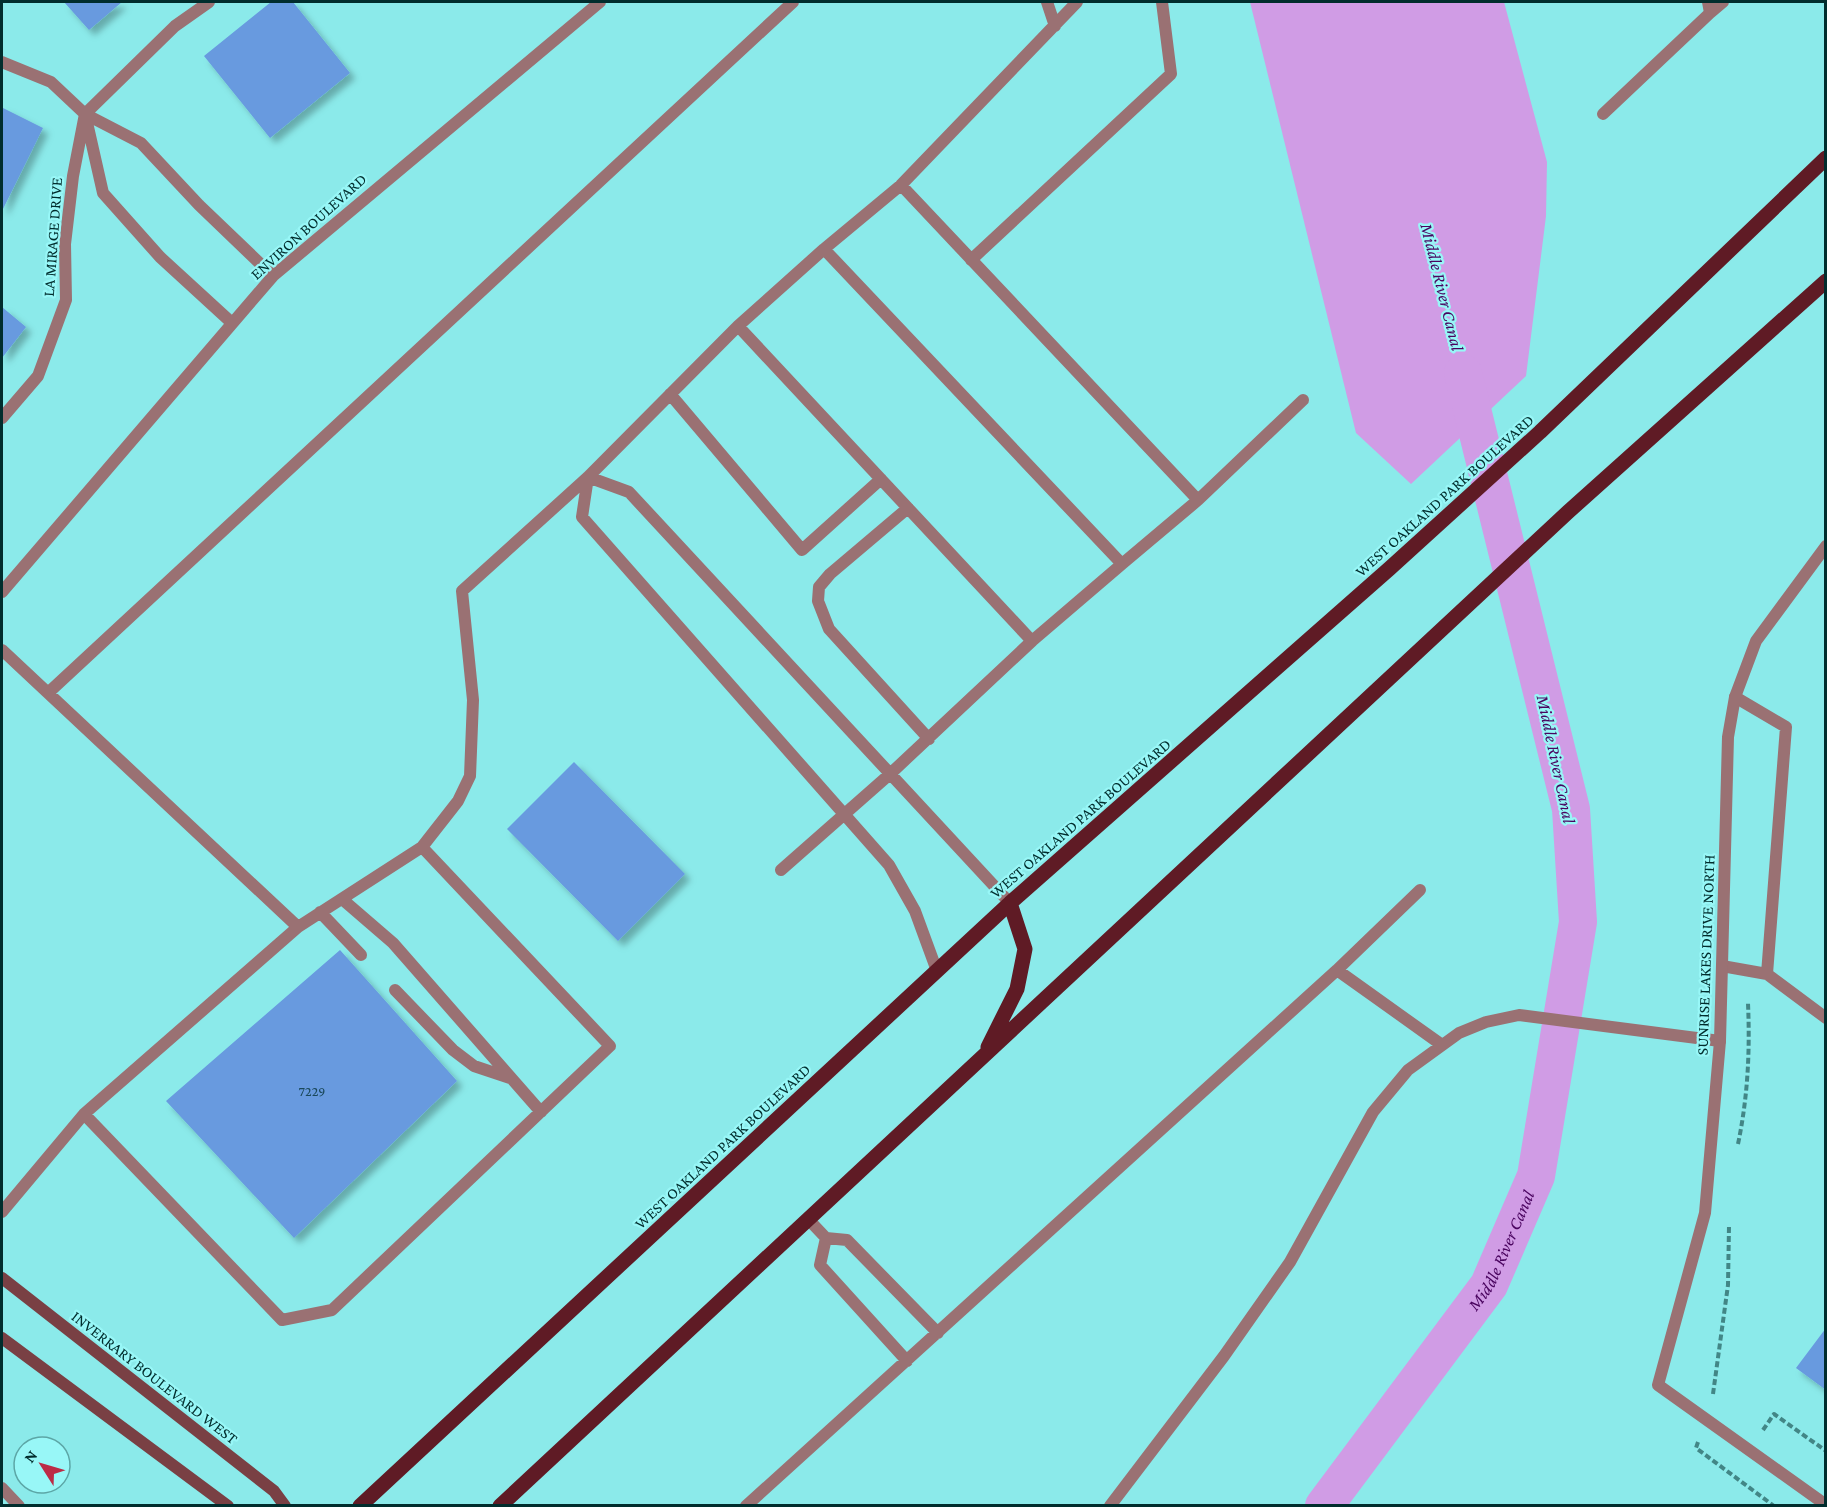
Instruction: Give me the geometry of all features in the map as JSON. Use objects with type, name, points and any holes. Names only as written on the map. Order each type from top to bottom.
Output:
[{"type":"main road","name":"WEST OAKLAND PARK BOULEVARD","points":[[360,1506],[1010,903],[1389,569],[1540,432],[1826,158]]},
{"type":"main road","points":[[500,1506],[1412,656],[1568,512],[1826,281]]},
{"type":"main road","points":[[982,1058],[1017,989],[1025,949],[1010,903]]},
{"type":"street","points":[[85,114],[175,26],[209,2]]},
{"type":"street","name":"ENVIRON BOULEVARD","points":[[2,592],[273,276],[600,2]]},
{"type":"street","points":[[48,693],[793,2]]},
{"type":"street","points":[[1047,2],[1055,26]]},
{"type":"street","points":[[2,1212],[84,1114],[298,927],[422,847],[458,801],[470,776],[473,700],[462,591],[588,477],[738,326],[824,249],[901,185],[1077,2]]},
{"type":"street","points":[[971,260],[1171,74],[1162,2]]},
{"type":"street","points":[[1603,114],[1709,8],[1724,2]]},
{"type":"street","points":[[2,62],[51,82],[85,114],[141,142],[199,206],[273,276]]},
{"type":"street","points":[[85,114],[103,193],[160,256],[232,323]]},
{"type":"street","name":"LA MIRAGE DRIVE","points":[[2,418],[38,376],[66,300],[65,244],[73,176],[85,114]]},
{"type":"street","points":[[901,185],[1198,500]]},
{"type":"street","points":[[824,249],[1122,564]]},
{"type":"street","points":[[738,326],[1032,641]]},
{"type":"street","points":[[670,394],[802,550],[881,479]]},
{"type":"street","points":[[781,870],[890,774],[1032,641],[1198,500],[1304,400]]},
{"type":"street","points":[[588,477],[629,492],[1010,903]]},
{"type":"street","points":[[588,477],[582,517],[889,865],[915,911],[937,971]]},
{"type":"street","points":[[908,508],[830,574],[819,587],[818,601],[829,629],[928,739]]},
{"type":"street","name":"SUNRISE LAKES DRIVE NORTH","points":[[1748,1449],[1658,1385],[1705,1213],[1720,1041],[1728,736],[1735,697],[1756,641],[1826,546]]},
{"type":"street","points":[[2,650],[298,927]]},
{"type":"street","points":[[1735,697],[1786,728],[1767,974]]},
{"type":"street","points":[[84,1114],[282,1320],[332,1310],[610,1046],[422,847]]},
{"type":"street","points":[[746,1506],[1337,970],[1420,890]]},
{"type":"street","points":[[342,899],[393,943],[541,1112]]},
{"type":"street","points":[[320,912],[361,955]]},
{"type":"street","points":[[1722,966],[1767,974],[1826,1018]]},
{"type":"street","points":[[1337,970],[1442,1045]]},
{"type":"street","points":[[395,990],[453,1050],[474,1066],[511,1078]]},
{"type":"street","points":[[1110,1506],[1224,1356],[1290,1262],[1373,1112],[1408,1070],[1459,1033],[1486,1022],[1518,1015],[1720,1041]]},
{"type":"street","points":[[809,1220],[826,1238],[848,1240],[938,1334]]},
{"type":"street","points":[[826,1238],[820,1265],[908,1361]]},
{"type":"street","name":"INVERRARY BOULEVARD WEST","points":[[2,1278],[274,1491],[285,1506]]},
{"type":"street","points":[[2,1338],[228,1506]]},
{"type":"street","points":[[1748,1449],[1826,1505]]},
{"type":"street","points":[[2,1488],[20,1506]]},
{"type":"street","points":[[762,1491],[765,1506]]},
{"type":"path","points":[[1748,1449],[1774,1414],[1826,1451]]},
{"type":"water","points":[[1250,2],[1504,2],[1547,162],[1546,216],[1526,376],[1411,484],[1356,433]]},
{"type":"building","points":[[64,2],[122,2],[89,30]]},
{"type":"building","points":[[271,2],[293,2],[350,73],[270,138],[204,56]]},
{"type":"building","points":[[3,108],[43,128],[2,211],[2,111]]},
{"type":"building","points":[[2,307],[26,327],[2,358]]},
{"type":"building","points":[[574,762],[685,874],[618,941],[507,829]]},
{"type":"building","points":[[340,950],[457,1081],[294,1238],[166,1101]]},
{"type":"building","points":[[1826,1328],[1826,1390],[1796,1368]]},
{"type":"waterway","name":"Middle River Canal","points":[[1324,1506],[1489,1285],[1536,1176],[1578,922],[1571,809],[1463,373]]}]
